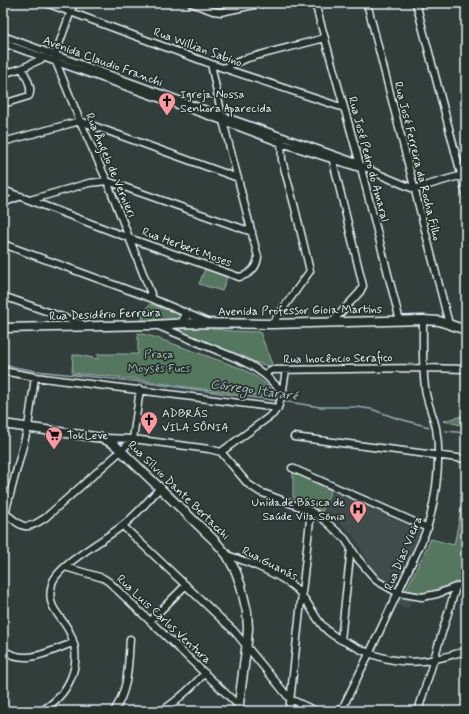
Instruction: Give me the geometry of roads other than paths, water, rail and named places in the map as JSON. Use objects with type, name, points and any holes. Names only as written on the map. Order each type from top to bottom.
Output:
[{"type":"street","name":"Rua Willian Sabino","points":[[46,3],[210,64],[344,108]]},
{"type":"street","points":[[3,74],[22,68],[50,55],[74,3]]},
{"type":"street","points":[[191,3],[213,11],[221,12],[264,3]]},
{"type":"street","name":"Rua José Pedro do Amaral","points":[[315,3],[361,166],[400,320]]},
{"type":"street","name":"Rua José Ferreira da Rocha Filho","points":[[367,3],[449,324]]},
{"type":"street","points":[[416,3],[464,175],[466,193]]},
{"type":"street","name":"Avenida Claudio Franchi","points":[[3,36],[50,55],[223,118],[281,143],[361,166],[414,189]]},
{"type":"street","points":[[223,68],[248,58],[325,38]]},
{"type":"street","name":"Avenida Claudio Franchi","points":[[3,43],[50,55],[56,62],[223,118],[281,135],[332,157]]},
{"type":"street","name":"Rua Ângelo de Vernieri","points":[[50,55],[56,62],[107,181],[153,299]]},
{"type":"street","name":"Rua Herbert Moses","points":[[3,190],[239,277],[252,271],[258,263],[258,257],[210,64]]},
{"type":"street","points":[[3,104],[29,96],[30,87],[22,68]]},
{"type":"street","points":[[3,142],[80,121],[238,178]]},
{"type":"street","points":[[272,324],[310,271],[282,160],[281,135]]},
{"type":"street","points":[[332,157],[363,286],[360,292],[332,322]]},
{"type":"street","points":[[414,189],[464,175]]},
{"type":"street","points":[[30,200],[89,183],[107,181],[252,232]]},
{"type":"street","points":[[3,203],[21,196]]},
{"type":"street","name":"Avenida Professor Gioia Martins","points":[[3,244],[153,299],[208,323],[272,324],[422,320],[439,321],[466,330]]},
{"type":"street","points":[[3,296],[86,326]]},
{"type":"street","points":[[170,331],[185,318],[185,313]]},
{"type":"street","name":"Rua Dias Vieira","points":[[341,711],[428,528],[434,502],[437,479],[436,426],[425,388],[422,320]]},
{"type":"street","name":"Rua Desidério Ferreira","points":[[3,328],[208,323]]},
{"type":"street","points":[[154,325],[238,359],[265,375],[282,394]]},
{"type":"street","name":"Rua Inocêncio Serafico","points":[[265,375],[270,370],[423,368],[466,369]]},
{"type":"street","points":[[221,452],[273,414],[278,406],[282,394],[286,370]]},
{"type":"street","points":[[3,371],[35,377],[278,406]]},
{"type":"street","points":[[3,521],[28,427],[35,377]]},
{"type":"street","points":[[275,385],[284,385]]},
{"type":"street","points":[[5,513],[23,526],[33,526],[45,518],[122,450],[133,439],[140,389]]},
{"type":"street","name":"Rua Sílvio Dante Bertacchi","points":[[3,424],[102,438],[114,444],[122,450],[215,541],[227,555],[236,572],[245,600],[248,628],[238,708]]},
{"type":"street","points":[[294,437],[466,459]]},
{"type":"street","points":[[102,438],[133,439],[210,448],[221,452],[248,484],[260,492],[311,511],[333,526],[351,547],[358,559],[378,581],[398,593],[422,597],[437,594],[466,582]]},
{"type":"street","points":[[292,468],[428,528]]},
{"type":"street","points":[[41,711],[64,693],[71,680],[76,660],[70,632],[53,608],[51,599],[52,583],[55,577],[65,567],[123,526],[160,488]]},
{"type":"street","points":[[288,711],[311,511]]},
{"type":"street","points":[[123,526],[234,631],[290,699],[316,711]]},
{"type":"street","points":[[341,640],[351,547]]},
{"type":"street","name":"Rua Guanás","points":[[227,555],[245,561],[285,580],[302,595],[322,625],[332,635],[369,654],[383,659],[405,662],[433,660],[466,651]]},
{"type":"street","name":"Rua Luis Carlos Ventura","points":[[65,567],[103,578],[109,582],[205,673],[238,708]]},
{"type":"street","points":[[150,621],[186,585]]},
{"type":"street","points":[[418,711],[456,587]]},
{"type":"street","points":[[114,711],[123,696],[126,686],[130,639]]},
{"type":"street","points":[[3,650],[18,657],[32,658],[73,643]]},
{"type":"street","points":[[161,711],[187,693],[205,673]]},
{"type":"waterway","name":"Córrego Itararé","points":[[3,365],[36,371],[134,381],[279,401]]},
{"type":"waterway","name":"Córrego Itararé","points":[[282,401],[320,407],[356,407],[371,409],[429,427]]},
{"type":"waterway","name":"Córrego Itararé","points":[[446,431],[466,433]]},
{"type":"place","name":"Igreja Nossa Senhora Aparecida","points":[[167,116]]},
{"type":"place","name":"ADBRÁS VILA SÔNIA","points":[[149,435]]},
{"type":"place","name":"TokLeve","points":[[54,450]]},
{"type":"place","name":"Unidade Básica de Saúde Vila Sônia","points":[[358,524]]},
{"type":"park label","name":"Praça Moysés Fucs","points":[[159,361]]}]
